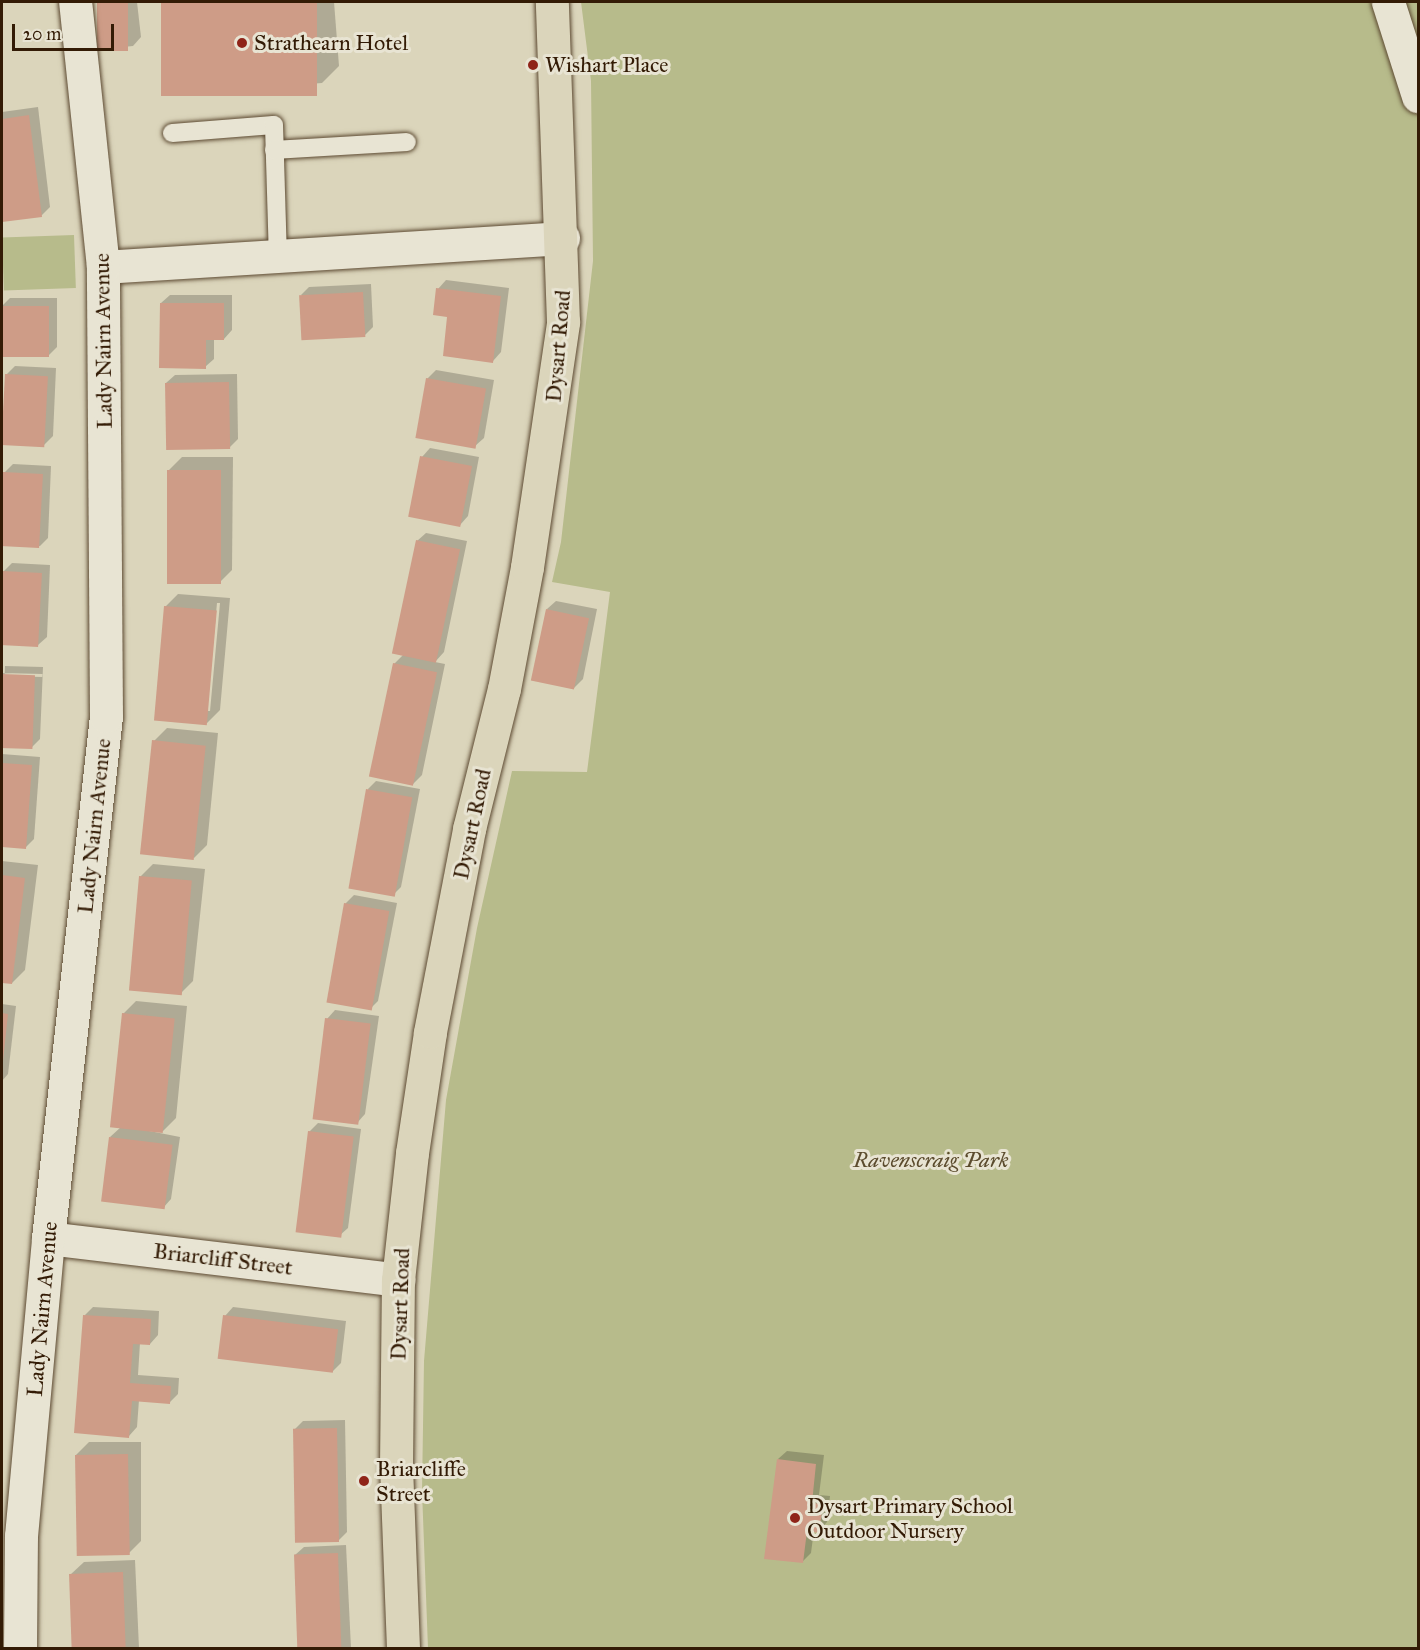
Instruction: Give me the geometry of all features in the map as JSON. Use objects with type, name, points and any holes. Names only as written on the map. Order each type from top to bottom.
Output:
[{"type":"main road","name":"Dysart Road","points":[[403,1648],[396,1467],[398,1280],[430,1032],[469,829],[504,689],[543,474],[564,322],[563,238],[552,2]]},
{"type":"street","name":"Lady Nairn Avenue","points":[[20,1648],[21,1536],[48,1238],[106,716],[104,267],[75,2]]},
{"type":"street","points":[[1388,2],[1419,96]]},
{"type":"street","points":[[104,267],[563,238]]},
{"type":"street","name":"Briarcliff Street","points":[[48,1238],[398,1280]]},
{"type":"lane","points":[[172,133],[274,125],[278,256]]},
{"type":"lane","points":[[274,150],[407,142]]},
{"type":"green space","name":"Ravenscraig Park","points":[[581,2],[1418,2],[1418,1648],[428,1648],[422,1491],[424,1361],[446,1100],[477,928],[512,771],[587,772],[610,592],[552,582],[561,542],[593,261],[591,81]]},
{"type":"green space","points":[[74,235],[76,288],[4,290],[2,238]]},
{"type":"building","points":[[97,2],[128,2],[128,51],[97,51]]},
{"type":"building","name":"Strathearn Hotel","points":[[161,2],[317,2],[317,96],[161,96]]},
{"type":"building","points":[[29,115],[42,217],[2,222],[2,119]]},
{"type":"building","points":[[436,288],[501,296],[493,363],[443,356],[447,317],[433,315]]},
{"type":"building","points":[[363,292],[365,337],[301,340],[299,295]]},
{"type":"building","points":[[160,303],[224,303],[224,340],[206,340],[206,369],[159,368]]},
{"type":"building","points":[[2,306],[49,306],[49,357],[2,357]]},
{"type":"building","points":[[5,374],[48,376],[44,447],[2,445]]},
{"type":"building","points":[[426,378],[486,389],[475,449],[415,438]]},
{"type":"building","points":[[229,382],[230,449],[166,450],[165,383]]},
{"type":"building","points":[[420,456],[472,466],[460,527],[408,517]]},
{"type":"building","points":[[167,470],[221,470],[221,584],[167,584]]},
{"type":"building","points":[[3,472],[43,474],[39,548],[2,546]]},
{"type":"building","points":[[416,540],[460,549],[436,663],[392,653]]},
{"type":"building","points":[[2,571],[42,573],[38,647],[2,645]]},
{"type":"building","points":[[164,606],[217,611],[207,725],[154,721]]},
{"type":"building","points":[[546,609],[589,618],[574,690],[531,680]]},
{"type":"building","points":[[393,663],[437,672],[413,786],[369,776]]},
{"type":"building","points":[[2,674],[35,675],[32,749],[2,748]]},
{"type":"building","points":[[152,740],[206,746],[194,860],[140,854]]},
{"type":"building","points":[[2,763],[32,765],[26,849],[2,847]]},
{"type":"building","points":[[366,789],[412,797],[395,897],[348,888]]},
{"type":"building","points":[[2,875],[25,878],[12,984],[2,983]]},
{"type":"building","points":[[139,876],[192,881],[182,995],[129,991]]},
{"type":"building","points":[[344,903],[389,911],[372,1010],[326,1002]]},
{"type":"building","points":[[2,1013],[8,1014],[3,1061],[2,1061]]},
{"type":"building","points":[[122,1013],[175,1019],[163,1133],[110,1127]]},
{"type":"building","points":[[325,1018],[371,1024],[358,1125],[313,1119]]},
{"type":"building","points":[[308,1131],[354,1137],[341,1238],[296,1232]]},
{"type":"building","points":[[109,1137],[173,1145],[165,1209],[101,1202]]},
{"type":"building","points":[[83,1315],[151,1319],[150,1345],[133,1344],[130,1383],[171,1386],[170,1404],[132,1401],[129,1438],[74,1433]]},
{"type":"building","points":[[223,1315],[338,1329],[333,1373],[218,1359]]},
{"type":"building","points":[[337,1428],[339,1542],[295,1543],[293,1429]]},
{"type":"building","points":[[128,1454],[130,1555],[77,1556],[75,1455]]},
{"type":"building","name":"Dysart Primary School Outdoor Nursery","points":[[777,1459],[816,1464],[812,1503],[823,1504],[819,1533],[807,1531],[803,1563],[764,1559]]},
{"type":"building","points":[[338,1553],[341,1648],[297,1648],[294,1555]]},
{"type":"building","points":[[123,1572],[126,1648],[72,1648],[69,1574]]},
{"type":"place","name":"Strathearn Hotel","points":[[242,43]]},
{"type":"place","name":"Wishart Place","points":[[533,65]]},
{"type":"place","name":"Briarcliffe Street","points":[[364,1481]]},
{"type":"place","name":"Dysart Primary School Outdoor Nursery","points":[[795,1518]]}]
